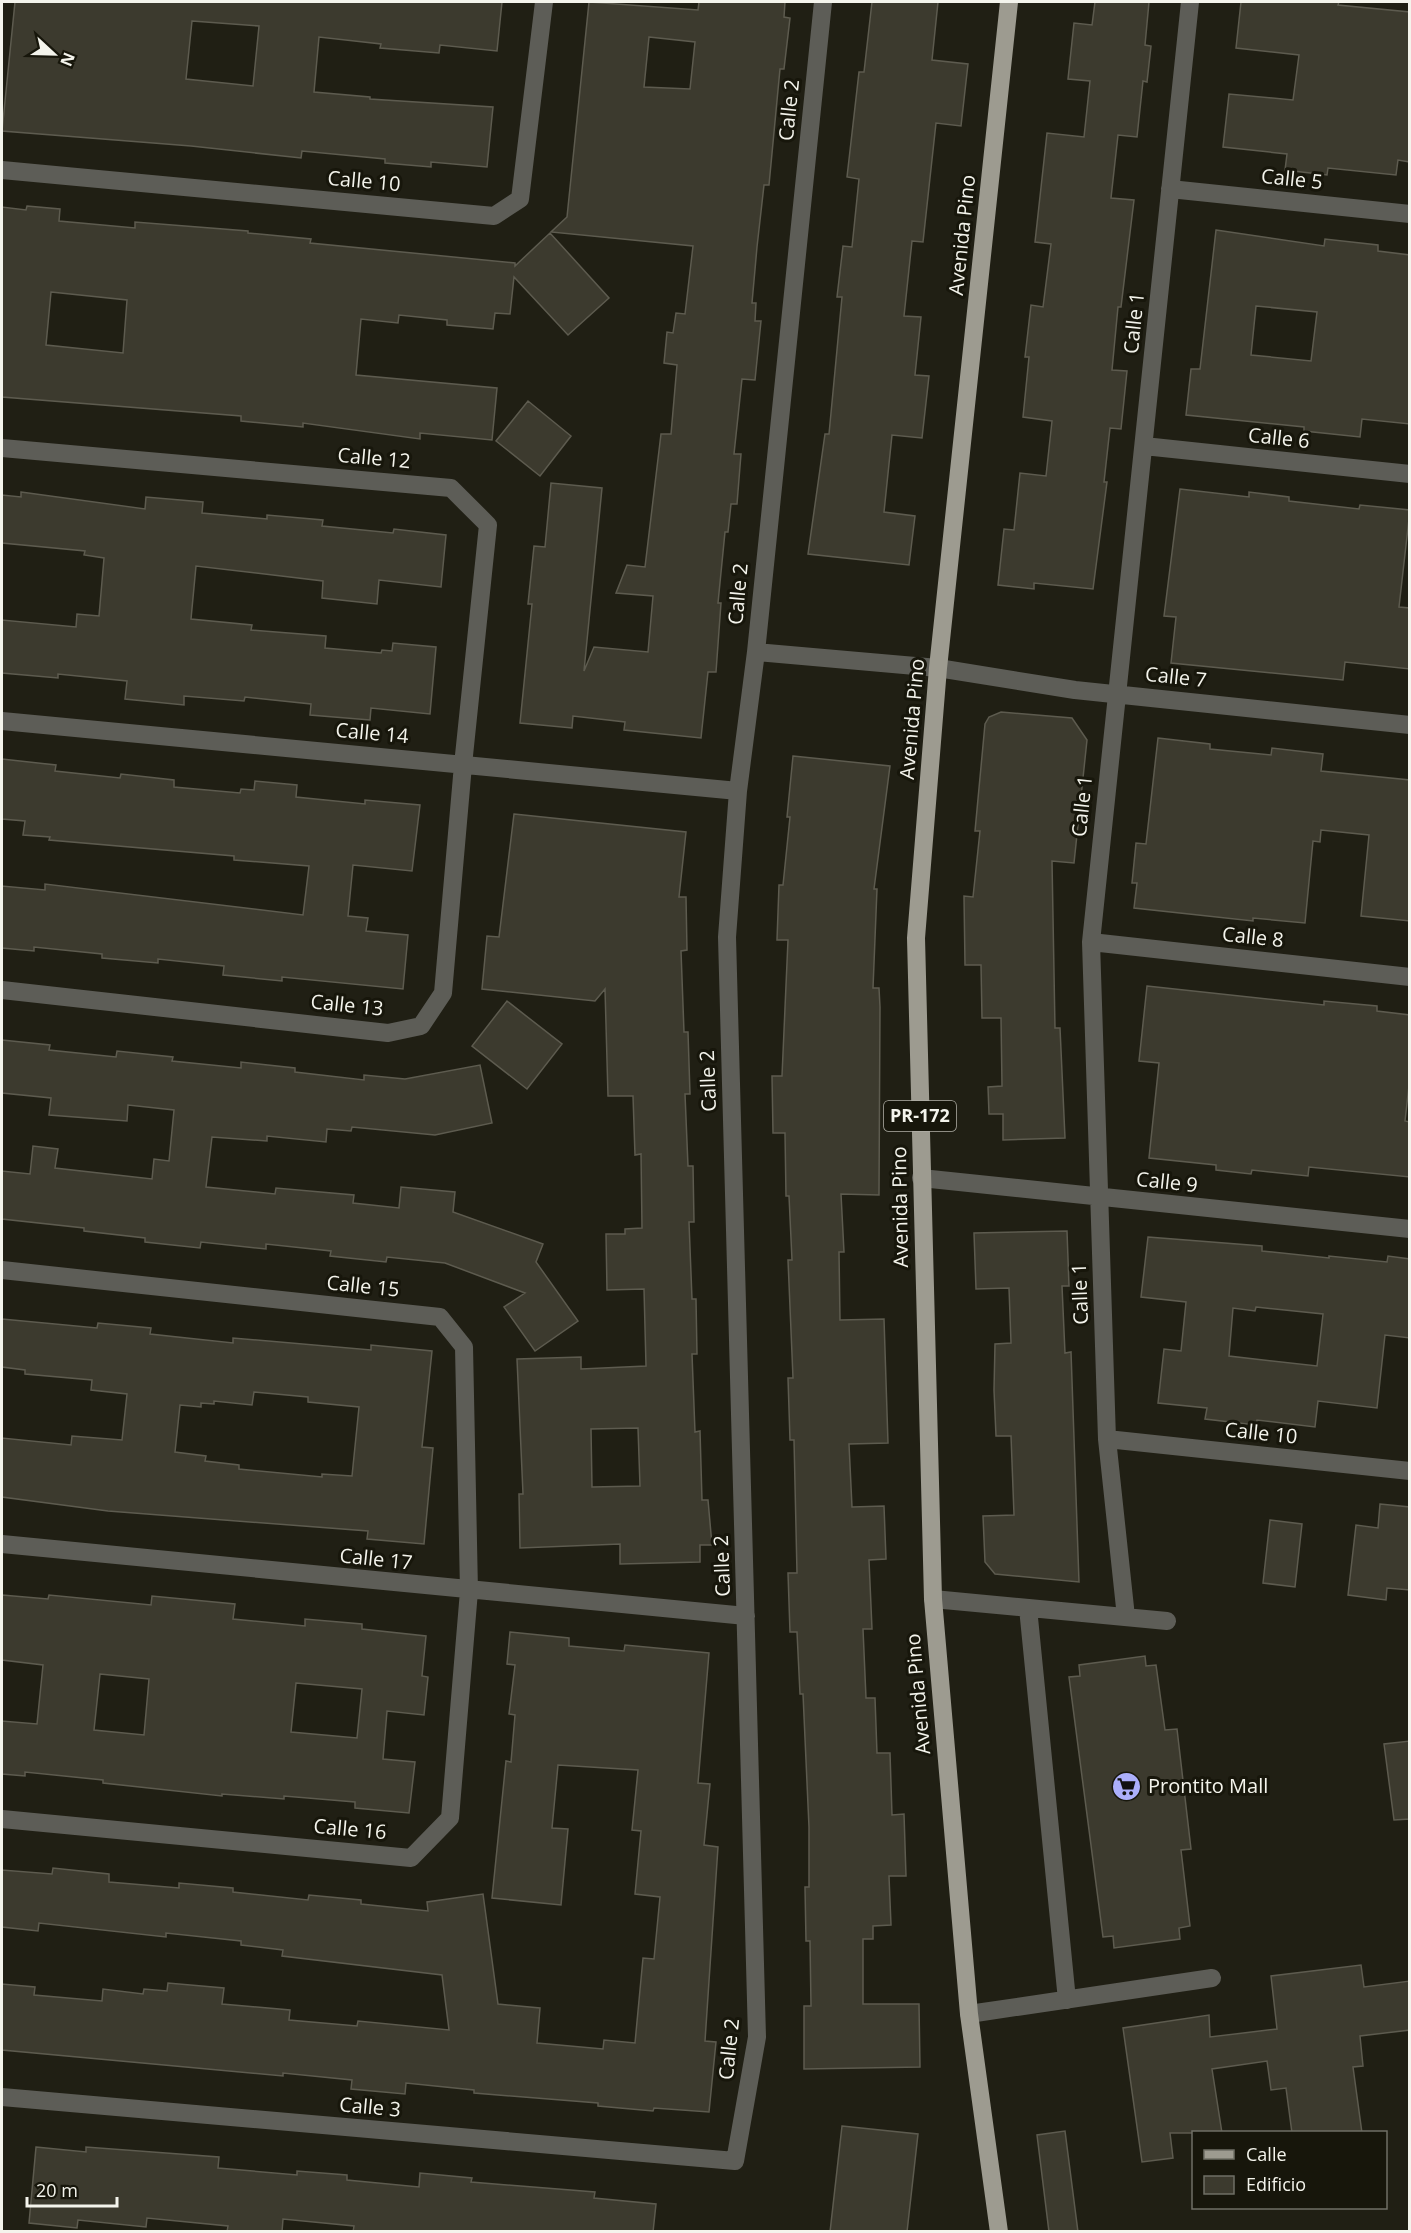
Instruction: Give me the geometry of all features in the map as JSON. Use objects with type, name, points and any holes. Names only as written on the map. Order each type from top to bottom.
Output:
[{"type":"main road","name":"Avenida Pino","points":[[999,2232],[969,2014],[933,1599],[916,938],[938,668],[1009,2]]},
{"type":"street","name":"Calle 10","points":[[2,170],[494,216],[520,199],[544,2]]},
{"type":"street","name":"Calle 2","points":[[735,2161],[757,2037],[727,937],[738,791],[756,652],[823,2]]},
{"type":"street","name":"Calle 1","points":[[1126,1617],[1107,1439],[1091,942],[1190,2]]},
{"type":"street","name":"Calle 5","points":[[1170,189],[1410,214]]},
{"type":"street","name":"Calle 6","points":[[1144,446],[1410,474]]},
{"type":"street","name":"Calle 12","points":[[2,448],[451,488],[488,525],[463,765]]},
{"type":"street","name":"Calle 7","points":[[756,652],[938,668],[1075,690],[1410,725]]},
{"type":"street","name":"Calle 14","points":[[2,721],[738,791]]},
{"type":"street","name":"Calle 13","points":[[2,990],[388,1033],[421,1026],[443,993],[463,765]]},
{"type":"street","name":"Calle 8","points":[[1091,942],[1410,977]]},
{"type":"street","name":"Calle 9","points":[[921,1178],[1410,1229]]},
{"type":"street","name":"Calle 15","points":[[2,1270],[440,1317],[464,1347],[469,1591]]},
{"type":"street","name":"Calle 10","points":[[1107,1439],[1410,1471]]},
{"type":"street","name":"Calle 17","points":[[2,1544],[746,1616]]},
{"type":"street","name":"Calle 16","points":[[2,1819],[411,1858],[450,1818],[469,1591]]},
{"type":"street","points":[[933,1599],[1167,1622]]},
{"type":"street","points":[[1028,1608],[1067,2000]]},
{"type":"street","points":[[969,2014],[1212,1978]]},
{"type":"street","name":"Calle 3","points":[[2,2097],[735,2161]]},
{"type":"building","points":[[15,2],[502,2],[497,51],[440,45],[439,53],[380,48],[381,44],[319,37],[314,92],[370,97],[370,99],[493,107],[487,167],[431,162],[431,167],[385,163],[385,159],[302,151],[301,158],[191,146],[2,131]],"holes":[[[192,21],[259,26],[253,86],[186,79]]]},
{"type":"building","points":[[589,2],[698,10],[699,2],[785,2],[784,17],[790,18],[784,69],[780,69],[769,185],[764,185],[752,303],[756,303],[755,321],[761,321],[755,380],[742,379],[734,454],[741,454],[737,504],[731,504],[728,532],[725,532],[718,603],[721,603],[716,672],[708,672],[701,738],[624,730],[625,722],[573,716],[572,728],[520,723],[532,604],[528,604],[534,546],[545,547],[551,483],[602,488],[584,671],[594,647],[648,652],[653,596],[616,593],[627,565],[645,567],[661,434],[671,434],[677,365],[664,363],[667,332],[673,333],[676,313],[685,314],[693,246],[551,232],[567,217]],"holes":[[[649,37],[695,42],[690,89],[644,87]]]},
{"type":"building","points":[[872,2],[938,2],[932,60],[968,64],[961,126],[936,123],[923,242],[912,241],[904,316],[921,317],[915,375],[929,376],[922,438],[892,435],[884,512],[915,516],[909,565],[808,554],[825,434],[829,434],[842,297],[837,297],[843,246],[852,247],[859,179],[847,177],[859,72],[864,72]]},
{"type":"building","points":[[1095,2],[1149,2],[1145,45],[1151,46],[1147,82],[1143,81],[1137,137],[1118,135],[1111,198],[1134,200],[1121,307],[1118,307],[1112,370],[1127,371],[1121,429],[1110,428],[1104,482],[1107,482],[1093,589],[1034,583],[1034,589],[998,585],[1004,529],[1014,530],[1020,473],[1046,476],[1052,421],[1023,417],[1029,357],[1025,357],[1031,305],[1043,307],[1051,244],[1035,242],[1047,133],[1084,137],[1090,81],[1068,79],[1074,23],[1092,25]]},
{"type":"building","points":[[1241,2],[1339,2],[1338,5],[1410,12],[1410,162],[1398,160],[1396,175],[1328,168],[1327,175],[1285,170],[1287,154],[1223,147],[1229,94],[1293,100],[1299,55],[1236,48]]},
{"type":"building","points":[[27,206],[60,209],[59,221],[135,228],[135,222],[248,231],[248,233],[311,239],[310,243],[515,263],[515,266],[550,233],[609,298],[568,335],[514,277],[510,314],[495,313],[493,329],[447,325],[447,320],[399,315],[398,323],[361,319],[356,375],[497,388],[492,440],[420,433],[420,439],[303,423],[303,427],[241,421],[241,416],[2,397],[2,207],[26,210]],"holes":[[[51,292],[127,300],[123,353],[46,345]]]},
{"type":"building","points":[[1216,230],[1324,246],[1325,239],[1378,245],[1378,251],[1410,255],[1410,424],[1362,419],[1360,437],[1304,431],[1304,427],[1186,415],[1191,369],[1200,369]],"holes":[[[1256,306],[1317,312],[1311,361],[1251,355]]]},
{"type":"building","points":[[528,401],[571,436],[540,476],[496,441]]},
{"type":"building","points":[[1180,489],[1249,497],[1249,492],[1289,497],[1289,501],[1359,509],[1360,505],[1410,510],[1399,607],[1410,608],[1410,669],[1345,662],[1343,680],[1171,663],[1176,617],[1164,616]]},
{"type":"building","points":[[21,492],[145,509],[146,497],[203,502],[202,513],[267,519],[267,515],[323,520],[322,526],[393,533],[394,529],[446,535],[441,587],[379,580],[377,604],[322,598],[323,581],[196,566],[191,619],[252,625],[251,630],[326,636],[325,648],[381,653],[382,650],[392,651],[393,643],[436,647],[430,714],[371,708],[370,720],[310,715],[311,704],[245,697],[244,701],[184,696],[184,705],[125,699],[127,681],[58,674],[58,678],[2,673],[2,620],[76,627],[77,614],[99,616],[104,558],[84,555],[85,551],[2,543],[2,495],[21,497]]},
{"type":"building","points":[[1001,712],[1072,718],[1087,740],[1074,863],[1052,861],[1055,1028],[1060,1028],[1065,1138],[1003,1140],[1003,1114],[989,1114],[988,1087],[1002,1086],[1001,1018],[982,1018],[981,965],[965,965],[964,896],[973,897],[980,831],[975,831],[985,724],[989,717]]},
{"type":"building","points":[[1158,738],[1210,744],[1210,749],[1271,755],[1272,748],[1323,754],[1321,771],[1410,780],[1410,921],[1361,916],[1369,835],[1321,830],[1320,842],[1313,841],[1305,923],[1253,918],[1253,921],[1134,908],[1137,883],[1132,883],[1136,843],[1146,844]]},
{"type":"building","points":[[793,756],[890,766],[874,889],[877,889],[873,988],[879,988],[880,1007],[879,1195],[841,1194],[844,1252],[839,1252],[840,1320],[884,1319],[888,1443],[849,1444],[852,1507],[884,1506],[886,1559],[869,1560],[872,1629],[863,1629],[866,1698],[875,1698],[877,1753],[890,1753],[892,1815],[904,1814],[906,1876],[889,1876],[891,1925],[873,1926],[873,1939],[863,1939],[863,2004],[919,2004],[920,2067],[804,2069],[804,2006],[811,2006],[810,1941],[806,1941],[805,1887],[809,1887],[809,1827],[803,1694],[800,1694],[797,1632],[790,1632],[788,1573],[797,1573],[794,1440],[790,1440],[788,1378],[793,1378],[788,1260],[792,1260],[789,1196],[786,1196],[785,1133],[773,1133],[772,1076],[782,1076],[788,940],[777,940],[779,885],[783,885]]},
{"type":"building","points":[[2,759],[56,765],[55,771],[120,778],[121,774],[174,780],[174,787],[240,793],[241,789],[254,790],[255,781],[297,785],[296,797],[365,804],[365,800],[420,805],[412,871],[353,865],[348,916],[368,918],[366,931],[408,935],[403,989],[282,977],[282,981],[223,975],[224,966],[158,959],[158,963],[102,958],[102,954],[34,947],[34,951],[2,948],[2,886],[45,890],[45,884],[303,915],[309,866],[234,860],[234,856],[49,840],[50,837],[23,835],[25,821],[2,819]]},
{"type":"building","points":[[514,814],[686,832],[679,897],[686,897],[687,950],[681,951],[684,1032],[688,1032],[690,1094],[685,1094],[688,1166],[693,1166],[694,1222],[689,1222],[692,1299],[696,1299],[697,1354],[692,1354],[695,1432],[700,1431],[702,1500],[708,1500],[712,1545],[700,1545],[700,1562],[620,1564],[620,1544],[520,1548],[519,1494],[523,1494],[517,1359],[581,1357],[581,1369],[646,1366],[644,1289],[607,1290],[606,1234],[625,1234],[625,1229],[642,1228],[641,1154],[635,1155],[633,1096],[608,1096],[605,989],[595,1001],[482,989],[487,936],[499,937]],"holes":[[[638,1428],[640,1486],[592,1487],[591,1429]]]},
{"type":"building","points":[[1147,986],[1324,1005],[1324,1001],[1377,1006],[1377,1011],[1410,1015],[1410,1077],[1405,1121],[1410,1122],[1410,1177],[1309,1167],[1308,1176],[1252,1170],[1251,1174],[1216,1170],[1216,1165],[1149,1158],[1159,1063],[1139,1061]]},
{"type":"building","points":[[507,1001],[562,1044],[527,1089],[472,1046]]},
{"type":"building","points":[[2,1040],[50,1045],[49,1050],[116,1057],[117,1051],[173,1057],[172,1061],[241,1068],[241,1062],[295,1068],[295,1072],[364,1080],[364,1075],[405,1079],[480,1065],[492,1123],[435,1135],[352,1127],[351,1131],[327,1129],[326,1142],[267,1136],[267,1141],[212,1137],[206,1187],[275,1194],[276,1188],[354,1195],[353,1203],[399,1208],[401,1187],[455,1192],[453,1212],[543,1244],[536,1262],[578,1321],[535,1351],[504,1307],[525,1293],[445,1263],[387,1257],[386,1262],[330,1256],[331,1251],[266,1244],[266,1249],[201,1242],[200,1248],[145,1242],[145,1238],[84,1231],[84,1228],[2,1219],[2,1171],[30,1174],[33,1146],[58,1149],[55,1168],[152,1179],[154,1159],[169,1161],[174,1110],[128,1105],[127,1121],[49,1115],[51,1098],[2,1093]]},
{"type":"building","points":[[1067,1231],[1069,1286],[1062,1286],[1065,1353],[1071,1352],[1079,1582],[995,1574],[985,1562],[983,1516],[1014,1515],[1011,1436],[996,1436],[994,1390],[995,1344],[1011,1343],[1009,1288],[976,1289],[974,1233]]},
{"type":"building","points":[[1148,1237],[1262,1246],[1262,1251],[1329,1258],[1329,1256],[1387,1262],[1388,1256],[1410,1259],[1410,1338],[1385,1335],[1377,1408],[1318,1401],[1315,1427],[1257,1420],[1256,1425],[1205,1419],[1207,1408],[1158,1403],[1164,1349],[1181,1351],[1186,1302],[1141,1297]],"holes":[[[1256,1307],[1323,1314],[1317,1366],[1229,1356],[1233,1308],[1255,1311]]]},
{"type":"building","points":[[2,1319],[97,1328],[98,1323],[151,1328],[150,1334],[233,1343],[233,1338],[371,1350],[371,1345],[432,1351],[422,1447],[433,1448],[424,1544],[367,1539],[368,1531],[108,1511],[2,1497],[2,1438],[71,1445],[72,1436],[122,1440],[127,1394],[91,1390],[92,1380],[25,1374],[25,1370],[2,1367]],"holes":[[[254,1392],[308,1397],[308,1402],[359,1407],[352,1476],[322,1474],[322,1477],[239,1469],[239,1465],[205,1461],[206,1456],[175,1452],[180,1405],[201,1407],[201,1403],[214,1404],[214,1401],[252,1405]]]},
{"type":"building","points":[[1380,1504],[1410,1507],[1410,1590],[1387,1588],[1386,1600],[1348,1595],[1356,1525],[1378,1528]]},
{"type":"building","points":[[1270,1520],[1302,1524],[1295,1587],[1263,1583]]},
{"type":"building","points":[[2,1595],[48,1599],[49,1595],[151,1605],[152,1596],[235,1604],[233,1619],[305,1626],[305,1619],[362,1624],[362,1629],[426,1636],[422,1676],[428,1677],[424,1715],[387,1711],[383,1759],[415,1762],[409,1813],[355,1808],[355,1802],[284,1796],[284,1799],[222,1794],[222,1796],[25,1772],[25,1776],[2,1774],[2,1721],[37,1724],[43,1665],[2,1660]],"holes":[[[100,1674],[149,1679],[144,1735],[94,1730]],[[296,1683],[362,1689],[357,1738],[291,1732]]]},
{"type":"building","points":[[510,1632],[569,1638],[569,1646],[624,1651],[625,1645],[709,1653],[698,1783],[710,1784],[704,1845],[718,1847],[705,2041],[716,2042],[709,2112],[654,2108],[653,2111],[598,2106],[598,2103],[474,2093],[474,2090],[406,2083],[405,2094],[351,2089],[352,2080],[283,2073],[283,2076],[2,2050],[2,1984],[35,1987],[34,1995],[102,2001],[103,1989],[143,1994],[144,1989],[167,1991],[168,1983],[224,1988],[222,2004],[290,2010],[289,2020],[357,2026],[358,2021],[449,2030],[442,1975],[282,1956],[283,1950],[241,1945],[241,1941],[166,1933],[166,1937],[39,1923],[38,1931],[2,1927],[2,1870],[52,1874],[53,1868],[109,1874],[109,1882],[179,1888],[179,1883],[233,1888],[233,1892],[308,1900],[309,1895],[361,1900],[361,1904],[428,1911],[427,1902],[483,1894],[498,2004],[540,2008],[537,2043],[603,2049],[604,2040],[635,2043],[643,1958],[654,1959],[660,1897],[635,1894],[641,1831],[632,1830],[638,1770],[558,1765],[552,1828],[568,1829],[561,1905],[492,1898],[506,1761],[511,1762],[515,1715],[509,1714],[515,1665],[507,1664]]},
{"type":"building","name":"Prontito Mall","points":[[1145,1656],[1146,1666],[1156,1665],[1165,1730],[1177,1729],[1191,1849],[1181,1850],[1190,1926],[1179,1928],[1180,1939],[1114,1948],[1113,1936],[1103,1937],[1069,1677],[1080,1676],[1079,1665]]},
{"type":"building","points":[[1410,1741],[1410,1819],[1394,1820],[1384,1744]]},
{"type":"building","points":[[1361,1965],[1364,1987],[1410,1981],[1410,2030],[1360,2036],[1363,2066],[1353,2067],[1362,2131],[1292,2131],[1286,2088],[1271,2090],[1267,2061],[1212,2069],[1222,2131],[1170,2133],[1173,2158],[1142,2162],[1123,2028],[1209,2015],[1210,2037],[1277,2029],[1271,1976]]},
{"type":"building","points":[[842,2126],[918,2134],[907,2232],[830,2232]]},
{"type":"building","points":[[1065,2131],[1078,2232],[1049,2232],[1037,2135]]},
{"type":"building","points":[[36,2147],[86,2152],[86,2147],[219,2157],[218,2168],[297,2175],[297,2171],[347,2175],[347,2180],[419,2187],[420,2173],[472,2178],[471,2182],[595,2192],[594,2198],[656,2204],[653,2232],[353,2232],[354,2226],[283,2219],[282,2232],[227,2232],[228,2226],[147,2218],[146,2227],[78,2220],[77,2228],[29,2223]]},
{"type":"place","name":"Prontito Mall","points":[[1127,1786]]}]
